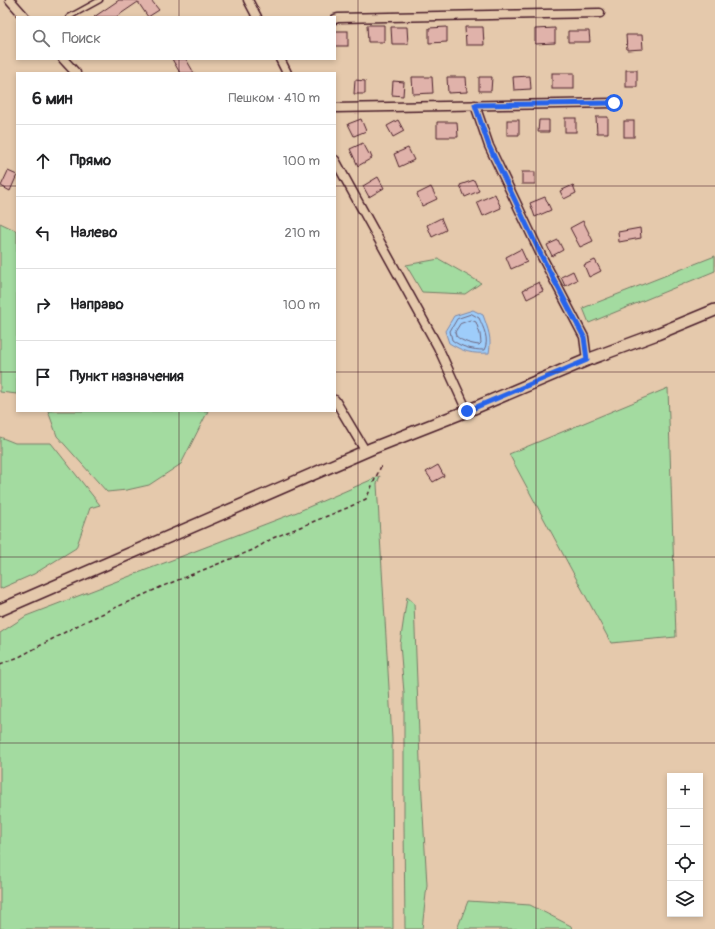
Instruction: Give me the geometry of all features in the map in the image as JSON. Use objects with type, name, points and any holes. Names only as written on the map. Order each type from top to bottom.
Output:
[{"type":"street","points":[[10,0],[24,16]]},
{"type":"street","points":[[248,0],[256,16]]},
{"type":"street","points":[[336,19],[600,13]]},
{"type":"street","points":[[64,60],[75,72]]},
{"type":"street","points":[[280,60],[286,72]]},
{"type":"street","points":[[336,108],[614,103]]},
{"type":"street","points":[[475,105],[489,146],[542,257],[584,337],[587,360]]},
{"type":"street","points":[[336,162],[438,347],[467,411]]},
{"type":"street","points":[[0,610],[373,448],[467,411],[587,360],[657,334],[715,310]]},
{"type":"street","points":[[336,402],[366,452]]},
{"type":"lane","points":[[71,16],[100,0]]},
{"type":"path","points":[[0,664],[19,657],[82,623],[163,586],[253,550],[274,538],[366,499],[382,464]]},
{"type":"green space","points":[[0,223],[16,231],[16,394],[0,392]]},
{"type":"green space","points":[[715,256],[715,271],[589,323],[583,308]]},
{"type":"green space","points":[[439,259],[481,283],[465,294],[422,292],[406,265]]},
{"type":"green space","points":[[668,388],[676,637],[611,643],[509,454]]},
{"type":"green space","points":[[48,412],[207,412],[181,464],[149,485],[127,490],[107,492],[57,436]]},
{"type":"green space","points":[[0,437],[15,443],[51,443],[100,505],[90,508],[76,548],[34,574],[0,589]]},
{"type":"green space","points":[[380,476],[377,484],[392,739],[393,929],[0,929],[0,633],[26,616],[297,512]]},
{"type":"green space","points":[[407,597],[414,603],[420,761],[427,885],[422,929],[405,929],[404,693],[400,644]]},
{"type":"green space","points":[[468,901],[530,905],[571,926],[572,929],[457,929]]},
{"type":"water","points":[[473,310],[483,315],[490,338],[489,353],[468,352],[449,343],[445,331],[454,316]]},
{"type":"building","points":[[119,0],[151,0],[159,10],[147,16],[138,2],[117,16],[95,16]]},
{"type":"building","points":[[367,25],[384,25],[384,42],[368,42]]},
{"type":"building","points":[[391,27],[407,27],[408,44],[392,44]]},
{"type":"building","points":[[447,27],[447,42],[429,43],[429,28]]},
{"type":"building","points":[[465,27],[483,27],[484,45],[466,45]]},
{"type":"building","points":[[555,28],[555,43],[535,44],[535,29]]},
{"type":"building","points":[[336,31],[348,31],[348,46],[336,46]]},
{"type":"building","points":[[568,31],[589,31],[590,42],[568,42]]},
{"type":"building","points":[[626,35],[642,35],[643,49],[627,50]]},
{"type":"building","points":[[173,60],[187,60],[193,72],[179,72]]},
{"type":"building","points":[[626,70],[637,70],[637,87],[626,87]]},
{"type":"building","points":[[552,73],[574,73],[574,89],[552,89]]},
{"type":"building","points":[[530,76],[531,89],[514,90],[513,77]]},
{"type":"building","points":[[412,77],[432,77],[433,93],[413,94]]},
{"type":"building","points":[[447,77],[466,77],[467,92],[448,93]]},
{"type":"building","points":[[479,77],[492,77],[491,91],[479,91]]},
{"type":"building","points":[[355,80],[365,81],[365,94],[354,94]]},
{"type":"building","points":[[393,81],[404,82],[403,96],[392,95]]},
{"type":"building","points":[[596,117],[608,117],[608,133],[597,133]]},
{"type":"building","points":[[565,118],[576,118],[576,132],[565,132]]},
{"type":"building","points":[[361,119],[366,131],[354,136],[348,124]]},
{"type":"building","points":[[398,120],[404,131],[393,137],[387,126]]},
{"type":"building","points":[[507,120],[519,120],[519,135],[507,135]]},
{"type":"building","points":[[539,120],[549,120],[549,132],[538,132]]},
{"type":"building","points":[[624,121],[634,121],[634,137],[624,137]]},
{"type":"building","points":[[437,122],[457,122],[458,137],[437,137]]},
{"type":"building","points":[[363,143],[372,158],[358,166],[350,149]]},
{"type":"building","points":[[408,148],[414,160],[399,167],[394,154]]},
{"type":"building","points":[[8,171],[16,175],[10,191],[1,186]]},
{"type":"building","points":[[522,172],[535,172],[535,184],[522,184]]},
{"type":"building","points":[[378,177],[384,188],[369,197],[363,186]]},
{"type":"building","points":[[474,180],[479,191],[465,197],[460,185]]},
{"type":"building","points":[[573,185],[576,193],[564,199],[560,191]]},
{"type":"building","points":[[431,187],[437,199],[422,206],[417,194]]},
{"type":"building","points":[[495,194],[501,208],[483,216],[477,202]]},
{"type":"building","points":[[545,197],[551,210],[535,217],[530,203]]},
{"type":"building","points":[[441,218],[446,230],[432,237],[427,225]]},
{"type":"building","points":[[583,221],[593,241],[580,247],[570,228]]},
{"type":"building","points":[[640,228],[641,238],[619,242],[618,232]]},
{"type":"building","points":[[558,240],[563,250],[552,256],[547,245]]},
{"type":"building","points":[[521,249],[527,262],[511,269],[506,257]]},
{"type":"building","points":[[595,260],[601,271],[589,277],[584,265]]},
{"type":"building","points":[[573,271],[577,280],[565,286],[561,277]]},
{"type":"building","points":[[539,282],[543,291],[527,299],[523,290]]},
{"type":"building","points":[[438,465],[444,476],[433,482],[426,472]]},
{"type":"route","points":[[467,411],[587,360],[584,337],[542,257],[489,146],[475,105],[614,103]]}]
